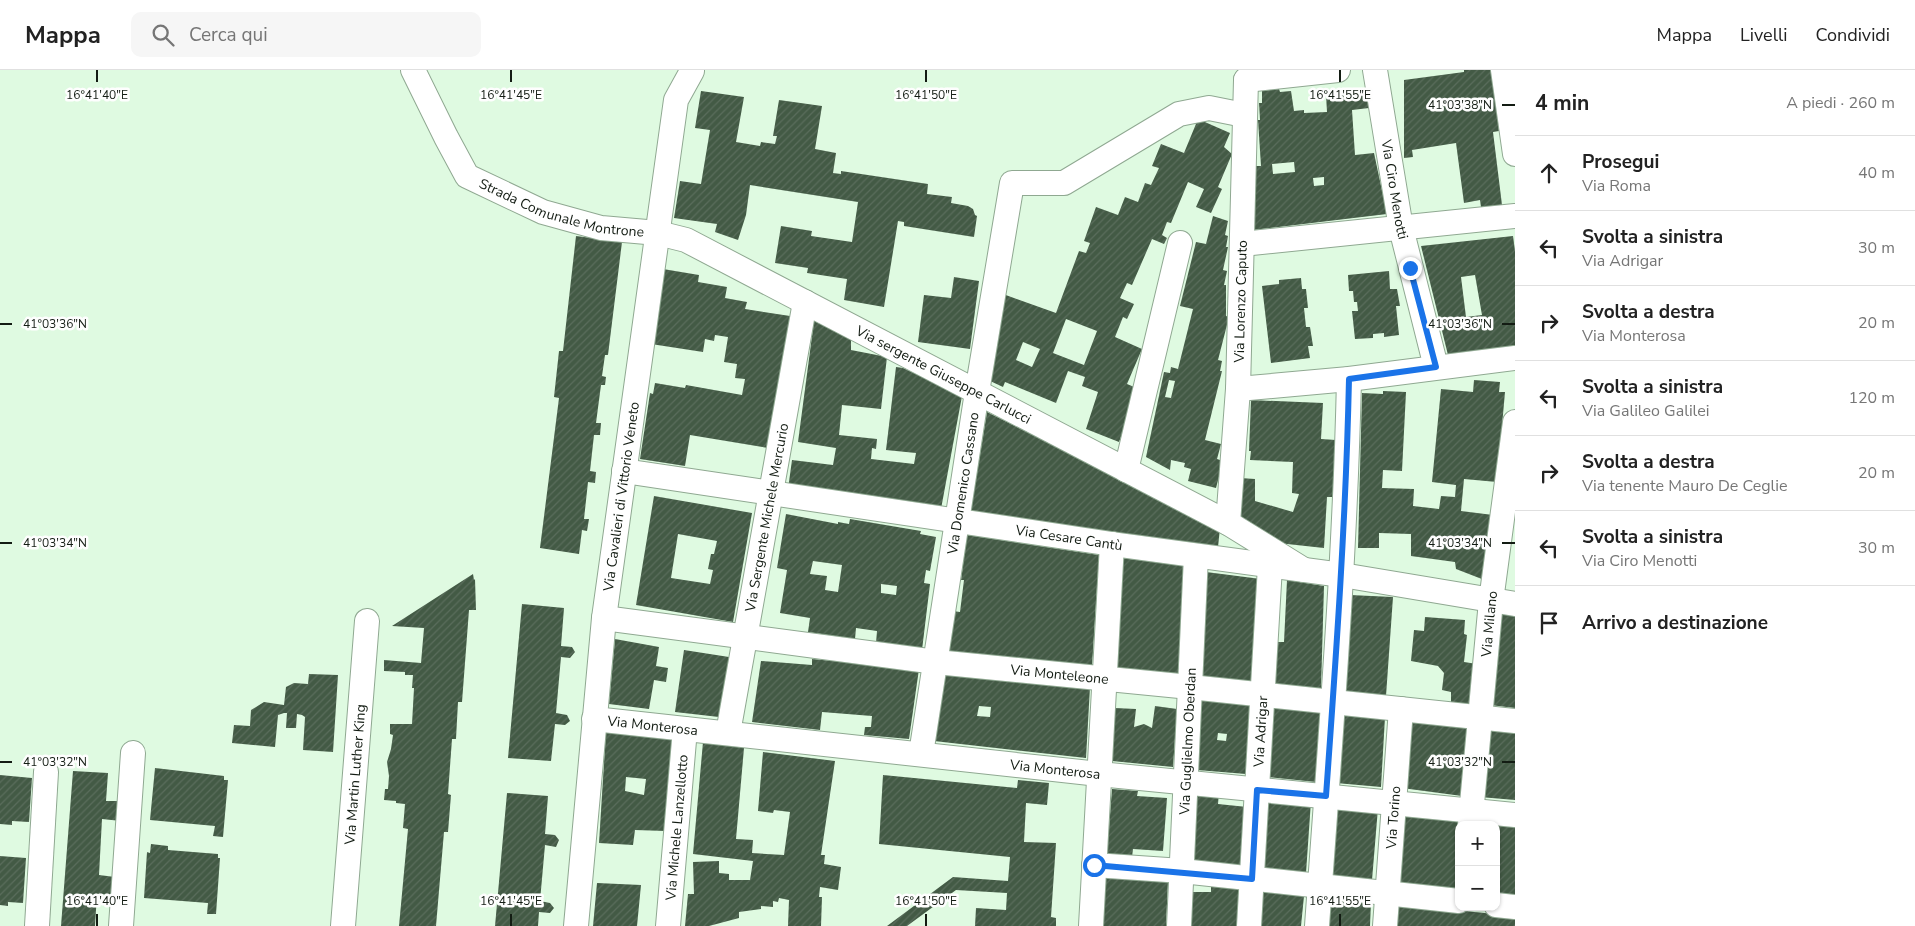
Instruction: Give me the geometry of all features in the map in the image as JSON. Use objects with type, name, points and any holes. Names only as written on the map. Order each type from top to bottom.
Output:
[{"type":"street","name":"Strada Comunale Montrone","points":[[413,70],[467,176],[543,212],[601,228],[658,233]]},
{"type":"street","points":[[1250,75],[1338,70]]},
{"type":"street","name":"Via Ciro Menotti","points":[[1376,70],[1401,228],[1436,367]]},
{"type":"street","points":[[1502,70],[1515,154]]},
{"type":"street","name":"Via Cavalieri di Vittorio Veneto","points":[[576,926],[604,618],[676,100],[692,71]]},
{"type":"street","name":"Via Lorenzo Caputo","points":[[1228,523],[1238,389],[1244,115],[1250,75]]},
{"type":"street","name":"Via Domenico Cassano","points":[[921,754],[977,392],[1012,183],[1064,183],[1179,114],[1209,108],[1244,115]]},
{"type":"street","points":[[1242,244],[1515,216]]},
{"type":"street","name":"Via sergente Giuseppe Carlucci","points":[[658,233],[686,240],[805,302],[1228,523],[1304,570]]},
{"type":"street","points":[[1126,470],[1180,243]]},
{"type":"street","name":"Via Sergente Michele Mercurio","points":[[728,734],[805,302]]},
{"type":"street","points":[[1238,389],[1349,379],[1515,358]]},
{"type":"street","points":[[1316,926],[1342,574],[1349,379]]},
{"type":"street","name":"Via Milano","points":[[1470,818],[1491,601],[1515,422]]},
{"type":"street","name":"Via Cesare Cantù","points":[[624,471],[1112,544],[1342,574],[1515,604]]},
{"type":"street","points":[[1091,926],[1112,544]]},
{"type":"street","name":"Via Guglielmo Oberdan","points":[[1180,926],[1196,556]]},
{"type":"street","name":"Via Adrigar","points":[[1250,926],[1270,566]]},
{"type":"street","name":"Via Monteleone","points":[[604,618],[936,662],[1190,686],[1515,721]]},
{"type":"street","name":"Via Martin Luther King","points":[[343,926],[368,621]]},
{"type":"street","name":"Via Torino","points":[[1385,926],[1392,802],[1401,709]]},
{"type":"street","name":"Via Monterosa","points":[[594,719],[1099,774],[1392,802],[1470,818],[1515,815]]},
{"type":"street","name":"Via Michele Lanzellotto","points":[[668,926],[685,729]]},
{"type":"street","points":[[121,926],[133,753]]},
{"type":"street","points":[[37,926],[46,772]]},
{"type":"street","points":[[1094,865],[1252,879],[1455,902]]},
{"type":"street","points":[[1500,905],[1515,907]]},
{"type":"building","points":[[1464,70],[1492,70],[1499,131],[1493,132],[1502,205],[1481,207],[1480,200],[1464,203],[1456,143],[1412,150],[1413,157],[1404,158],[1404,80],[1464,72]]},
{"type":"building","points":[[1367,88],[1369,108],[1352,110],[1355,155],[1374,153],[1387,214],[1253,230],[1256,166],[1261,166],[1258,120],[1260,120],[1259,103],[1262,103],[1262,91],[1279,89],[1280,92],[1291,91],[1294,111],[1304,110],[1304,113],[1327,112],[1326,95],[1339,94],[1338,90]],"holes":[[[1294,162],[1295,172],[1273,174],[1272,164]],[[1324,177],[1324,185],[1314,186],[1313,178]]]},
{"type":"building","points":[[701,91],[744,97],[736,142],[760,146],[761,142],[775,144],[777,136],[773,136],[779,100],[822,106],[815,149],[836,153],[833,173],[841,174],[841,171],[928,184],[927,194],[952,197],[951,203],[968,206],[973,209],[977,216],[974,237],[904,226],[904,222],[898,221],[884,307],[844,300],[847,279],[807,273],[808,268],[775,263],[781,226],[812,231],[811,236],[852,242],[858,202],[750,185],[746,215],[738,240],[715,232],[717,224],[674,218],[680,181],[701,184],[710,130],[695,128]]},
{"type":"building","points":[[1198,119],[1230,133],[1224,147],[1232,154],[1218,187],[1222,189],[1211,213],[1196,207],[1204,189],[1188,182],[1171,223],[1167,222],[1162,235],[1167,238],[1164,244],[1152,239],[1132,285],[1127,283],[1120,298],[1134,304],[1127,319],[1123,317],[1115,337],[1142,349],[1127,384],[1139,389],[1119,442],[1086,429],[1098,392],[1082,386],[1085,377],[1068,371],[1056,403],[1005,382],[1003,387],[988,380],[1003,294],[1056,313],[1079,251],[1086,253],[1090,243],[1084,241],[1096,207],[1118,215],[1125,197],[1138,202],[1145,183],[1151,185],[1159,168],[1152,166],[1161,144],[1184,153]],"holes":[[[1066,319],[1097,331],[1084,365],[1053,353]],[[1023,342],[1040,349],[1032,367],[1016,360]]]},
{"type":"building","points":[[1213,216],[1228,221],[1225,235],[1228,236],[1226,247],[1228,247],[1223,270],[1227,271],[1224,285],[1226,285],[1226,316],[1229,317],[1218,360],[1222,361],[1220,371],[1222,371],[1205,440],[1221,444],[1217,459],[1223,461],[1216,488],[1188,481],[1191,469],[1184,467],[1185,463],[1171,460],[1170,470],[1146,457],[1164,372],[1170,373],[1171,367],[1178,369],[1193,309],[1180,306],[1196,242],[1206,244]],"holes":[[[1169,380],[1175,381],[1171,398],[1165,397]]]},
{"type":"building","points":[[576,236],[622,242],[608,355],[605,355],[602,376],[606,377],[605,385],[601,385],[596,423],[601,423],[600,435],[594,435],[590,471],[596,472],[595,483],[588,482],[584,519],[589,519],[587,531],[582,530],[579,554],[540,548],[559,398],[554,397],[559,351],[563,351]]},
{"type":"building","points":[[1513,236],[1515,251],[1515,348],[1448,355],[1421,246]],"holes":[[[1475,275],[1482,315],[1466,317],[1461,277]]]},
{"type":"building","points":[[663,269],[699,275],[698,282],[727,287],[725,298],[747,302],[745,309],[790,316],[768,448],[690,435],[685,466],[640,459],[650,393],[653,394],[655,383],[685,388],[686,385],[742,395],[745,379],[735,378],[737,364],[724,362],[728,337],[715,335],[714,341],[705,339],[703,352],[651,344]]},
{"type":"building","points":[[1389,271],[1390,289],[1397,289],[1400,306],[1396,306],[1399,335],[1384,337],[1384,333],[1373,334],[1373,338],[1355,339],[1352,311],[1358,311],[1357,302],[1354,302],[1353,291],[1349,291],[1348,275]]},
{"type":"building","points":[[954,277],[979,281],[970,349],[918,342],[924,295],[951,298]]},
{"type":"building","points":[[1301,278],[1302,289],[1306,289],[1308,308],[1304,308],[1306,327],[1310,327],[1313,346],[1308,346],[1310,358],[1271,363],[1262,286],[1279,284],[1279,280]]},
{"type":"building","points":[[814,321],[851,338],[851,350],[887,357],[881,409],[842,405],[839,435],[877,439],[876,449],[872,448],[871,459],[914,464],[916,453],[886,450],[896,367],[903,368],[962,396],[941,509],[788,489],[792,460],[833,465],[836,448],[798,442]]},
{"type":"building","points":[[1474,380],[1500,382],[1499,392],[1505,392],[1497,482],[1464,479],[1461,511],[1493,515],[1487,581],[1456,569],[1455,562],[1411,556],[1411,534],[1379,533],[1379,548],[1358,548],[1362,393],[1383,394],[1383,391],[1406,392],[1402,471],[1383,470],[1382,488],[1414,489],[1413,506],[1439,509],[1441,496],[1455,497],[1456,485],[1432,482],[1441,389],[1473,392]]},
{"type":"building","points":[[1251,400],[1323,403],[1321,439],[1336,440],[1333,497],[1327,497],[1324,548],[1278,543],[1240,524],[1240,478],[1255,479],[1255,501],[1293,512],[1299,494],[1292,493],[1293,462],[1250,460]]},
{"type":"building","points":[[987,412],[1220,528],[1218,547],[970,516]]},
{"type":"building","points":[[654,496],[752,513],[733,622],[636,605]],"holes":[[[678,534],[717,541],[714,554],[711,554],[708,569],[713,570],[710,584],[671,578]]]},
{"type":"building","points":[[786,514],[838,524],[838,522],[849,524],[850,519],[921,531],[920,534],[936,537],[930,571],[926,570],[924,583],[930,584],[922,650],[876,643],[877,631],[856,628],[855,639],[808,632],[810,618],[780,613],[787,570],[777,568]],"holes":[[[813,561],[842,565],[838,592],[825,590],[827,576],[810,574]],[[881,584],[897,586],[896,595],[881,593]]]},
{"type":"building","points":[[967,535],[1099,555],[1092,666],[947,651],[953,611],[960,612],[964,580],[961,580]]},
{"type":"building","points":[[1122,558],[1185,566],[1178,675],[1117,670]]},
{"type":"building","points":[[1206,572],[1261,579],[1252,683],[1200,677]]},
{"type":"building","points":[[473,574],[475,579],[476,610],[469,610],[462,702],[458,702],[456,739],[452,739],[448,794],[451,795],[448,832],[444,832],[436,926],[399,926],[408,829],[403,828],[405,804],[384,800],[385,789],[388,789],[387,762],[393,735],[390,734],[390,724],[412,724],[414,688],[412,688],[413,675],[405,675],[405,672],[384,671],[384,660],[421,663],[424,628],[392,626]]},
{"type":"building","points":[[1287,580],[1324,586],[1321,689],[1269,684],[1271,642],[1284,642]]},
{"type":"building","points":[[1350,595],[1393,597],[1386,696],[1343,691]]},
{"type":"building","points":[[522,604],[564,608],[561,646],[572,647],[575,652],[570,658],[561,657],[556,713],[567,715],[570,721],[565,725],[555,724],[551,761],[508,758]]},
{"type":"building","points":[[1496,608],[1515,611],[1515,708],[1490,705]]},
{"type":"building","points":[[1425,617],[1465,620],[1464,634],[1467,635],[1464,662],[1477,664],[1473,706],[1451,704],[1451,692],[1442,690],[1444,673],[1438,666],[1411,661],[1414,630],[1424,631]]},
{"type":"building","points":[[615,639],[659,647],[656,666],[668,668],[666,682],[654,680],[649,709],[609,704]]},
{"type":"building","points":[[684,650],[729,657],[719,717],[675,712]]},
{"type":"building","points":[[812,659],[919,669],[909,739],[864,735],[865,727],[871,727],[872,716],[822,712],[820,730],[752,722],[761,661],[812,665]]},
{"type":"building","points":[[945,671],[1090,687],[1086,758],[934,741]],"holes":[[[979,706],[991,707],[990,717],[977,716]]]},
{"type":"building","points":[[309,674],[338,675],[333,752],[303,750],[305,717],[297,714],[296,728],[286,728],[287,713],[278,715],[275,747],[232,743],[234,725],[250,726],[251,710],[264,702],[284,705],[286,687],[294,683],[308,684]]},
{"type":"building","points":[[1198,696],[1251,702],[1246,774],[1197,770]],"holes":[[[1218,733],[1227,734],[1226,741],[1217,740]]]},
{"type":"building","points":[[1155,706],[1177,709],[1173,767],[1112,761],[1115,708],[1136,709],[1134,727],[1144,724],[1152,728]]},
{"type":"building","points":[[1273,707],[1324,708],[1316,782],[1268,777]]},
{"type":"building","points":[[1339,711],[1385,717],[1381,787],[1336,783]]},
{"type":"building","points":[[1406,716],[1468,723],[1462,796],[1402,788]]},
{"type":"building","points":[[1486,725],[1515,729],[1515,800],[1480,797]]},
{"type":"building","points":[[606,731],[675,738],[666,831],[635,830],[633,845],[599,843]],"holes":[[[626,777],[646,779],[644,795],[625,791]]]},
{"type":"building","points":[[703,742],[744,748],[736,839],[753,840],[752,853],[784,855],[790,812],[774,810],[773,813],[758,811],[763,752],[835,761],[821,855],[825,855],[824,864],[841,867],[838,890],[820,887],[819,897],[822,897],[821,926],[788,926],[789,900],[779,898],[778,902],[773,901],[773,907],[761,906],[761,909],[739,912],[739,918],[709,926],[685,926],[688,894],[694,894],[693,862],[719,861],[719,873],[729,874],[729,880],[750,880],[753,861],[693,854]]},
{"type":"building","points":[[155,768],[224,776],[224,780],[228,780],[223,837],[213,836],[215,826],[150,820]]},
{"type":"building","points":[[73,771],[108,773],[106,801],[122,801],[121,821],[102,819],[99,875],[115,877],[114,895],[97,894],[95,926],[61,926]]},
{"type":"building","points":[[0,775],[32,778],[29,822],[12,821],[12,825],[0,824]]},
{"type":"building","points":[[883,775],[1017,788],[1018,780],[1049,783],[1047,805],[1026,803],[1024,842],[1056,843],[1051,917],[1056,918],[1056,926],[975,926],[976,908],[1006,910],[1007,893],[956,890],[907,926],[887,926],[953,877],[1008,881],[1010,857],[879,844]]},
{"type":"building","points":[[1112,789],[1138,791],[1137,796],[1167,798],[1163,851],[1133,849],[1132,857],[1107,854]]},
{"type":"building","points":[[1193,790],[1219,792],[1218,804],[1247,807],[1246,869],[1190,864]]},
{"type":"building","points":[[507,793],[548,796],[545,834],[555,835],[559,840],[556,847],[545,845],[540,901],[550,903],[554,908],[550,913],[539,912],[538,926],[495,926]]},
{"type":"building","points":[[1260,797],[1311,801],[1306,873],[1257,870]]},
{"type":"building","points":[[1331,801],[1378,808],[1372,880],[1328,876]]},
{"type":"building","points":[[1398,810],[1464,816],[1461,821],[1455,821],[1455,889],[1394,883]]},
{"type":"building","points":[[1476,817],[1515,821],[1515,895],[1500,893],[1500,821],[1476,821]]},
{"type":"building","points":[[151,844],[168,846],[168,850],[218,854],[218,858],[220,858],[216,914],[207,914],[208,903],[144,898],[147,852],[150,853]]},
{"type":"building","points":[[0,856],[26,858],[23,903],[8,902],[8,906],[0,905]]},
{"type":"building","points":[[1105,876],[1168,881],[1166,926],[1103,926]]},
{"type":"building","points":[[597,883],[641,885],[637,926],[593,926]]},
{"type":"building","points":[[1211,885],[1245,887],[1244,926],[1187,926],[1187,892],[1211,892]]},
{"type":"building","points":[[1256,890],[1304,896],[1301,926],[1255,926]]},
{"type":"building","points":[[1325,897],[1371,902],[1370,926],[1323,926]]},
{"type":"building","points":[[1393,904],[1515,916],[1515,926],[1391,926]]},
{"type":"route","points":[[1094,865],[1252,879],[1257,790],[1326,796],[1342,574],[1349,379],[1436,367],[1410,268]]}]
